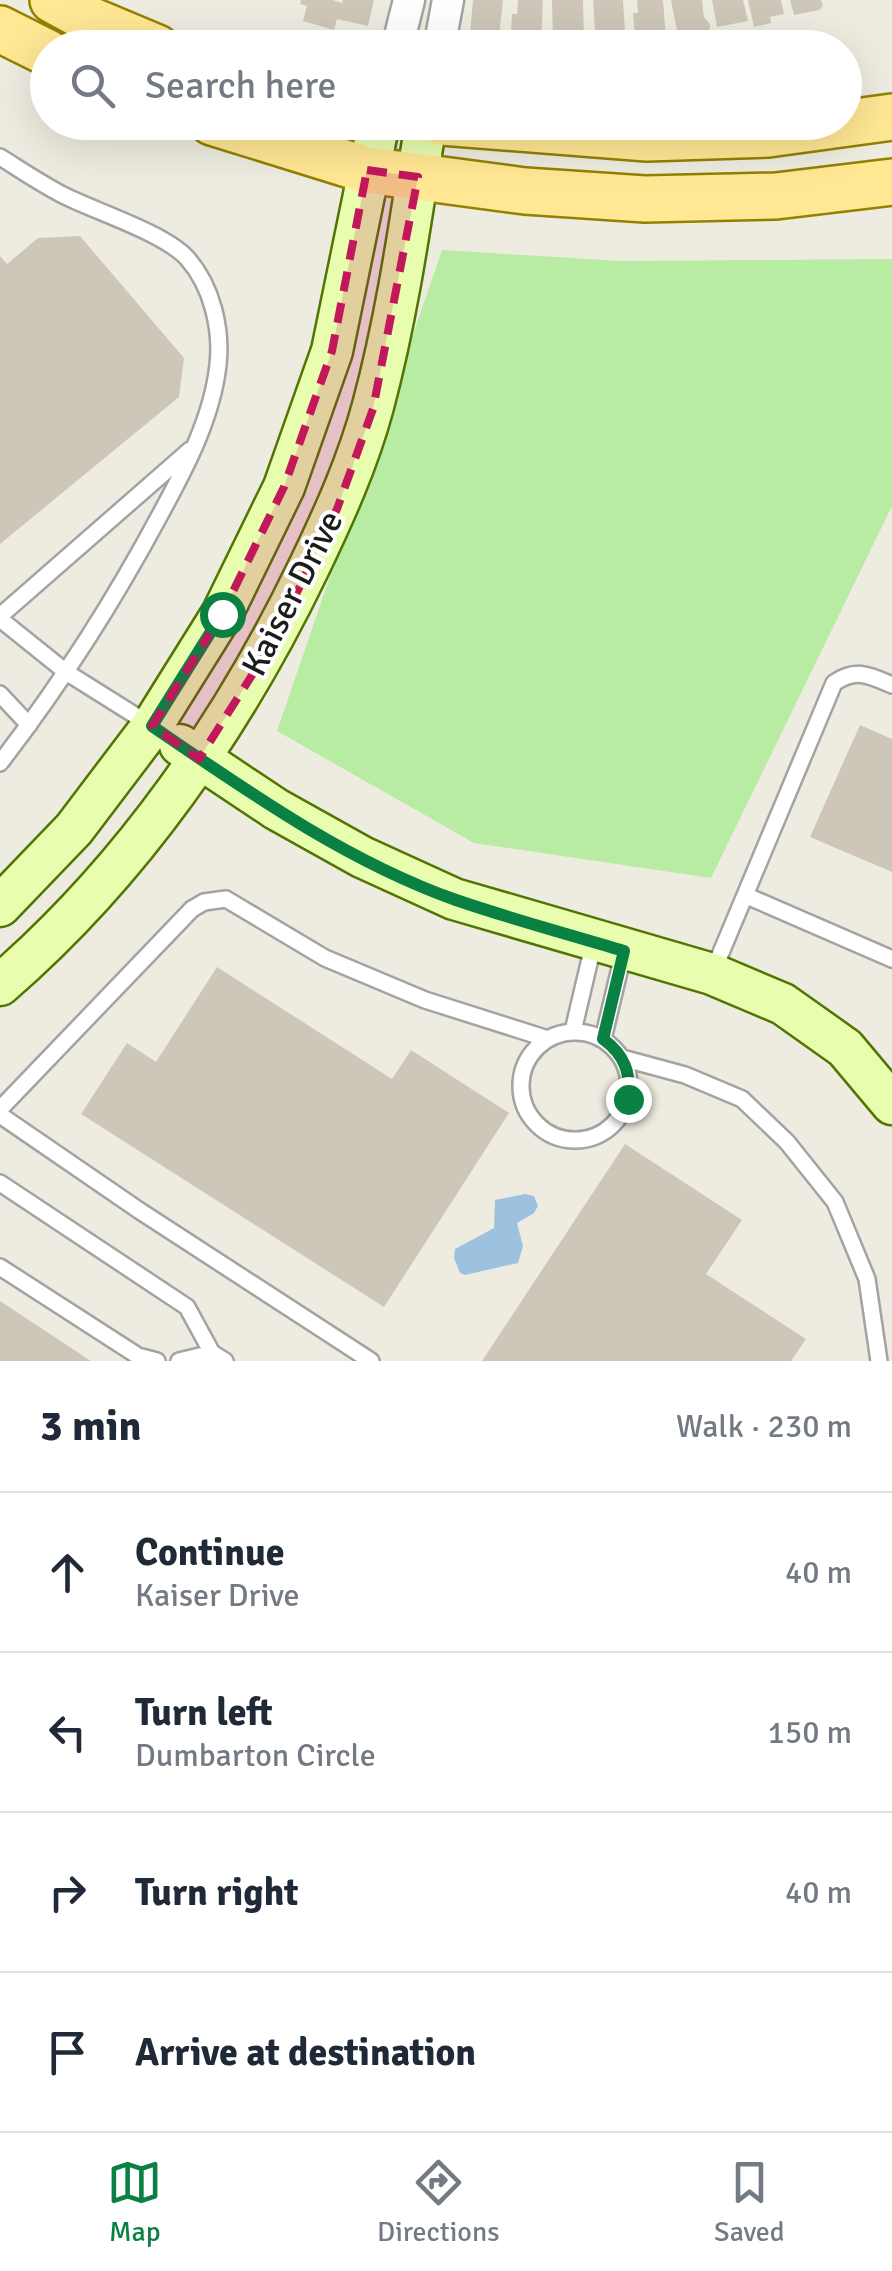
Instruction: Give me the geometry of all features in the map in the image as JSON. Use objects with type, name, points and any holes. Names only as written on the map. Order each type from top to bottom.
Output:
[{"type":"main road","points":[[53,0],[114,30]]},
{"type":"main road","points":[[0,29],[30,44]]},
{"type":"main road","points":[[862,121],[892,117]]},
{"type":"main road","points":[[270,140],[367,170],[526,191],[646,200],[776,196],[892,182]]},
{"type":"street","points":[[402,30],[409,0]]},
{"type":"street","points":[[442,30],[448,0]]},
{"type":"street","name":"Kaiser Drive","points":[[0,906],[74,829],[152,726],[222,614],[284,487],[332,351],[374,140]]},
{"type":"street","name":"Kaiser Drive","points":[[0,985],[118,867],[200,758],[273,642],[337,509],[373,409],[395,314],[423,140]]},
{"type":"street","points":[[152,726],[276,809],[362,857],[454,899],[712,974],[783,1004],[844,1048],[892,1104]]},
{"type":"lane","points":[[0,157],[61,195],[166,243],[185,256],[214,310],[218,364],[208,411],[193,448],[118,594],[0,762]]},
{"type":"lane","points":[[152,726],[66,672],[0,618],[193,448]]},
{"type":"lane","points":[[712,974],[834,683],[847,674],[862,672],[892,686]]},
{"type":"lane","points":[[0,694],[29,725]]},
{"type":"lane","points":[[747,896],[892,958]]},
{"type":"lane","points":[[371,1361],[140,1212],[0,1112],[192,908],[214,899],[226,899],[325,958],[408,993],[548,1039]]},
{"type":"lane","points":[[573,1032],[609,946]]},
{"type":"lane","points":[[603,1039],[609,946]]},
{"type":"lane","points":[[573,1032],[603,1039],[622,1058],[630,1085],[623,1112],[603,1132],[590,1138],[562,1138],[537,1124],[529,1113],[521,1086],[528,1059],[548,1039],[573,1032]]},
{"type":"lane","points":[[622,1058],[686,1075],[742,1098],[788,1142],[834,1202],[860,1264],[866,1279],[878,1361]]},
{"type":"lane","points":[[0,1183],[187,1307],[218,1357],[179,1361]]},
{"type":"lane","points":[[0,1267],[138,1356],[157,1361]]},
{"type":"highlighted area","points":[[367,170],[418,177],[373,409],[337,509],[273,642],[199,759],[152,726],[222,614],[284,487],[332,351]]},
{"type":"green space","points":[[442,250],[620,261],[892,259],[892,506],[711,878],[474,843],[277,731]]},
{"type":"water","points":[[534,1196],[538,1206],[517,1223],[523,1246],[518,1263],[460,1273],[455,1249],[494,1228],[495,1200]]},
{"type":"building","points":[[301,0],[374,0],[368,26],[337,19],[334,30],[303,21],[307,6],[300,4]]},
{"type":"building","points":[[473,0],[503,0],[500,30],[470,30]]},
{"type":"building","points":[[518,0],[543,0],[542,30],[511,30],[512,14],[517,14]]},
{"type":"building","points":[[552,0],[583,0],[584,30],[553,30]]},
{"type":"building","points":[[593,0],[623,0],[625,30],[595,30]]},
{"type":"building","points":[[637,0],[663,0],[665,30],[634,30],[633,13],[638,13]]},
{"type":"building","points":[[671,0],[702,0],[710,30],[677,30]]},
{"type":"building","points":[[712,0],[743,0],[748,21],[717,27]]},
{"type":"building","points":[[748,0],[781,0],[784,14],[770,17],[771,23],[754,27]]},
{"type":"building","points":[[790,0],[821,0],[823,6],[794,15]]},
{"type":"building","points":[[80,236],[184,358],[179,397],[0,544],[0,256],[7,264],[38,238]]},
{"type":"building","points":[[860,725],[892,739],[892,872],[810,837]]},
{"type":"building","points":[[217,967],[392,1079],[411,1050],[509,1113],[384,1307],[81,1114],[127,1043],[156,1062]]},
{"type":"building","points":[[625,1144],[742,1220],[706,1274],[806,1339],[791,1361],[482,1361]]},
{"type":"building","points":[[0,1301],[91,1361],[0,1361]]},
{"type":"route","points":[[222,614],[152,726],[276,809],[362,857],[454,899],[624,951],[603,1039],[613,1046],[628,1071],[628,1099]]}]
